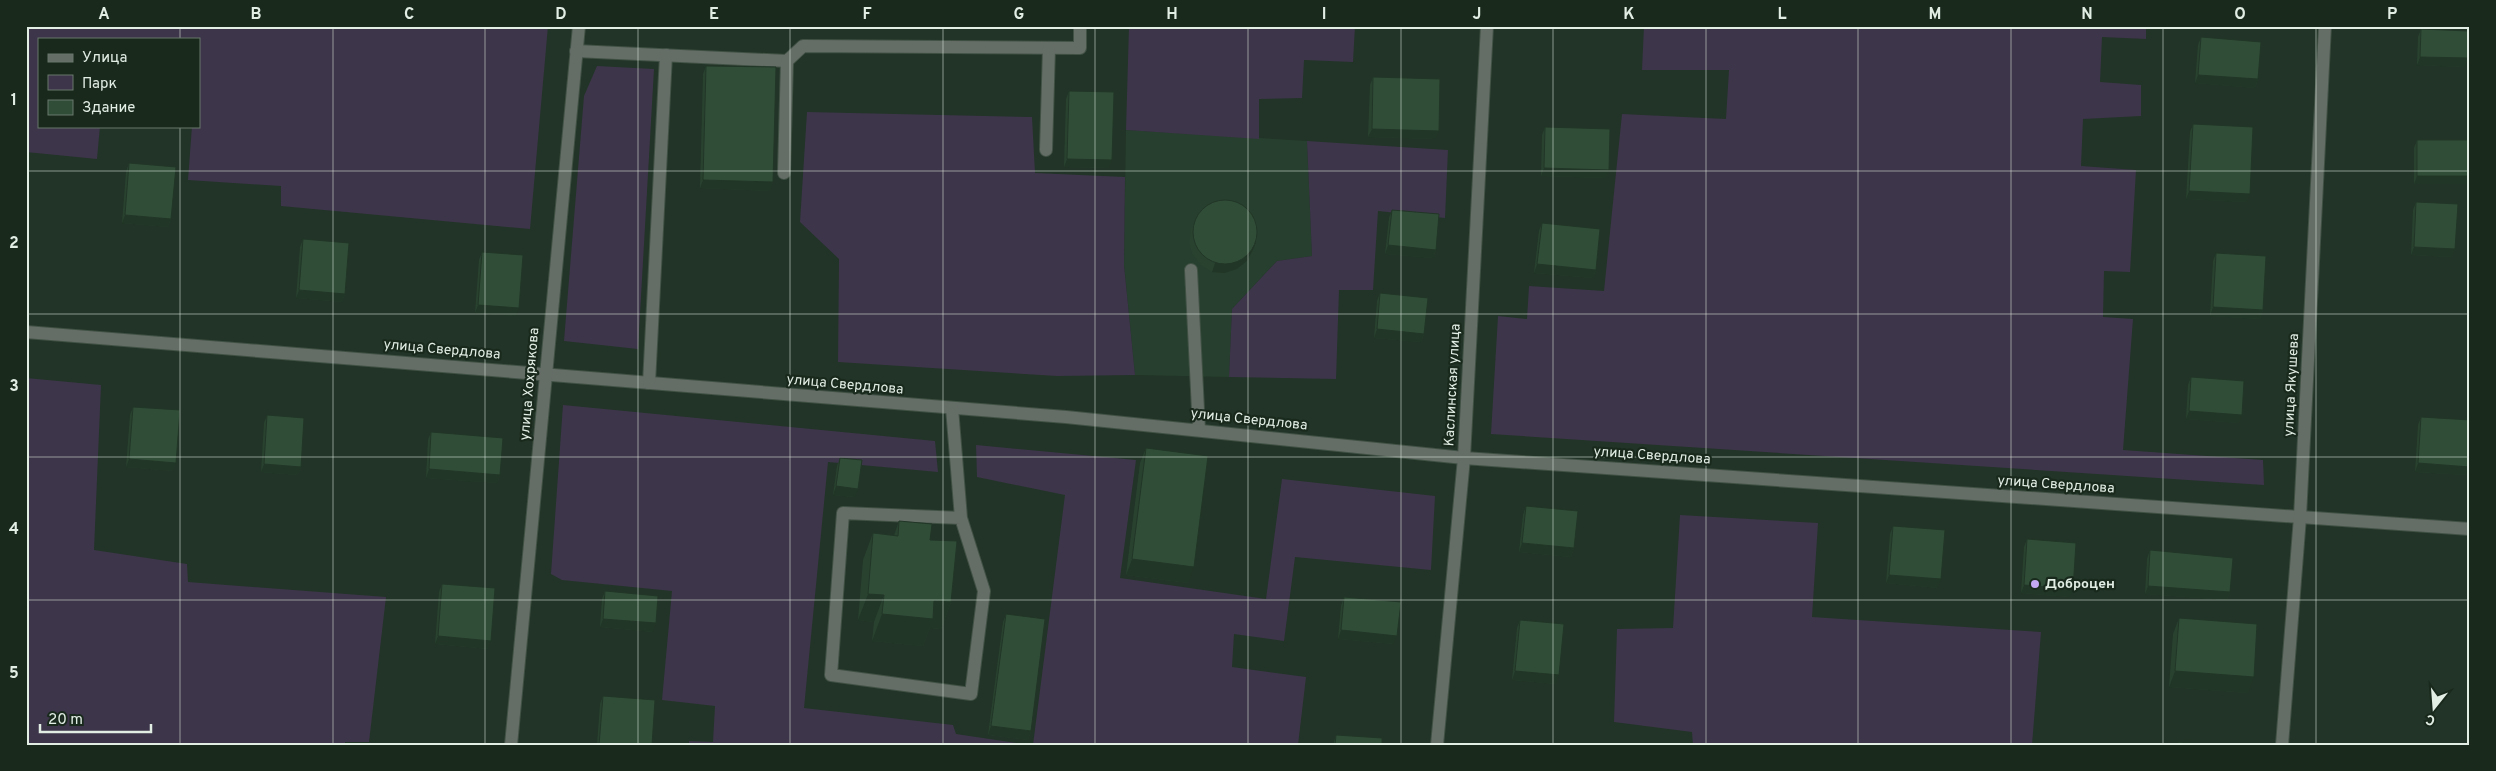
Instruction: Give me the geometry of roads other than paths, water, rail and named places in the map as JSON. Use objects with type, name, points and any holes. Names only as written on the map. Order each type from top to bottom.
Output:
[{"type":"street","name":"улица Хохрякова","points":[[511,745],[578,26]]},
{"type":"street","points":[[784,173],[787,61],[803,46],[1080,48],[1080,26]]},
{"type":"street","name":"Каслинская улица","points":[[1437,745],[1464,458],[1487,26]]},
{"type":"street","name":"улица Якушева","points":[[2282,745],[2300,517],[2325,26]]},
{"type":"street","points":[[1046,150],[1049,48]]},
{"type":"street","points":[[576,51],[787,61]]},
{"type":"street","points":[[648,383],[666,56]]},
{"type":"street","points":[[1191,270],[1199,430]]},
{"type":"street","name":"улица Свердлова","points":[[26,332],[546,373],[952,408],[1199,430],[1464,458],[2470,529]]},
{"type":"street","points":[[952,408],[961,518],[984,591],[971,694],[831,675],[843,512],[961,518]]},
{"type":"place","name":"Доброцен","points":[[2035,584]]}]
